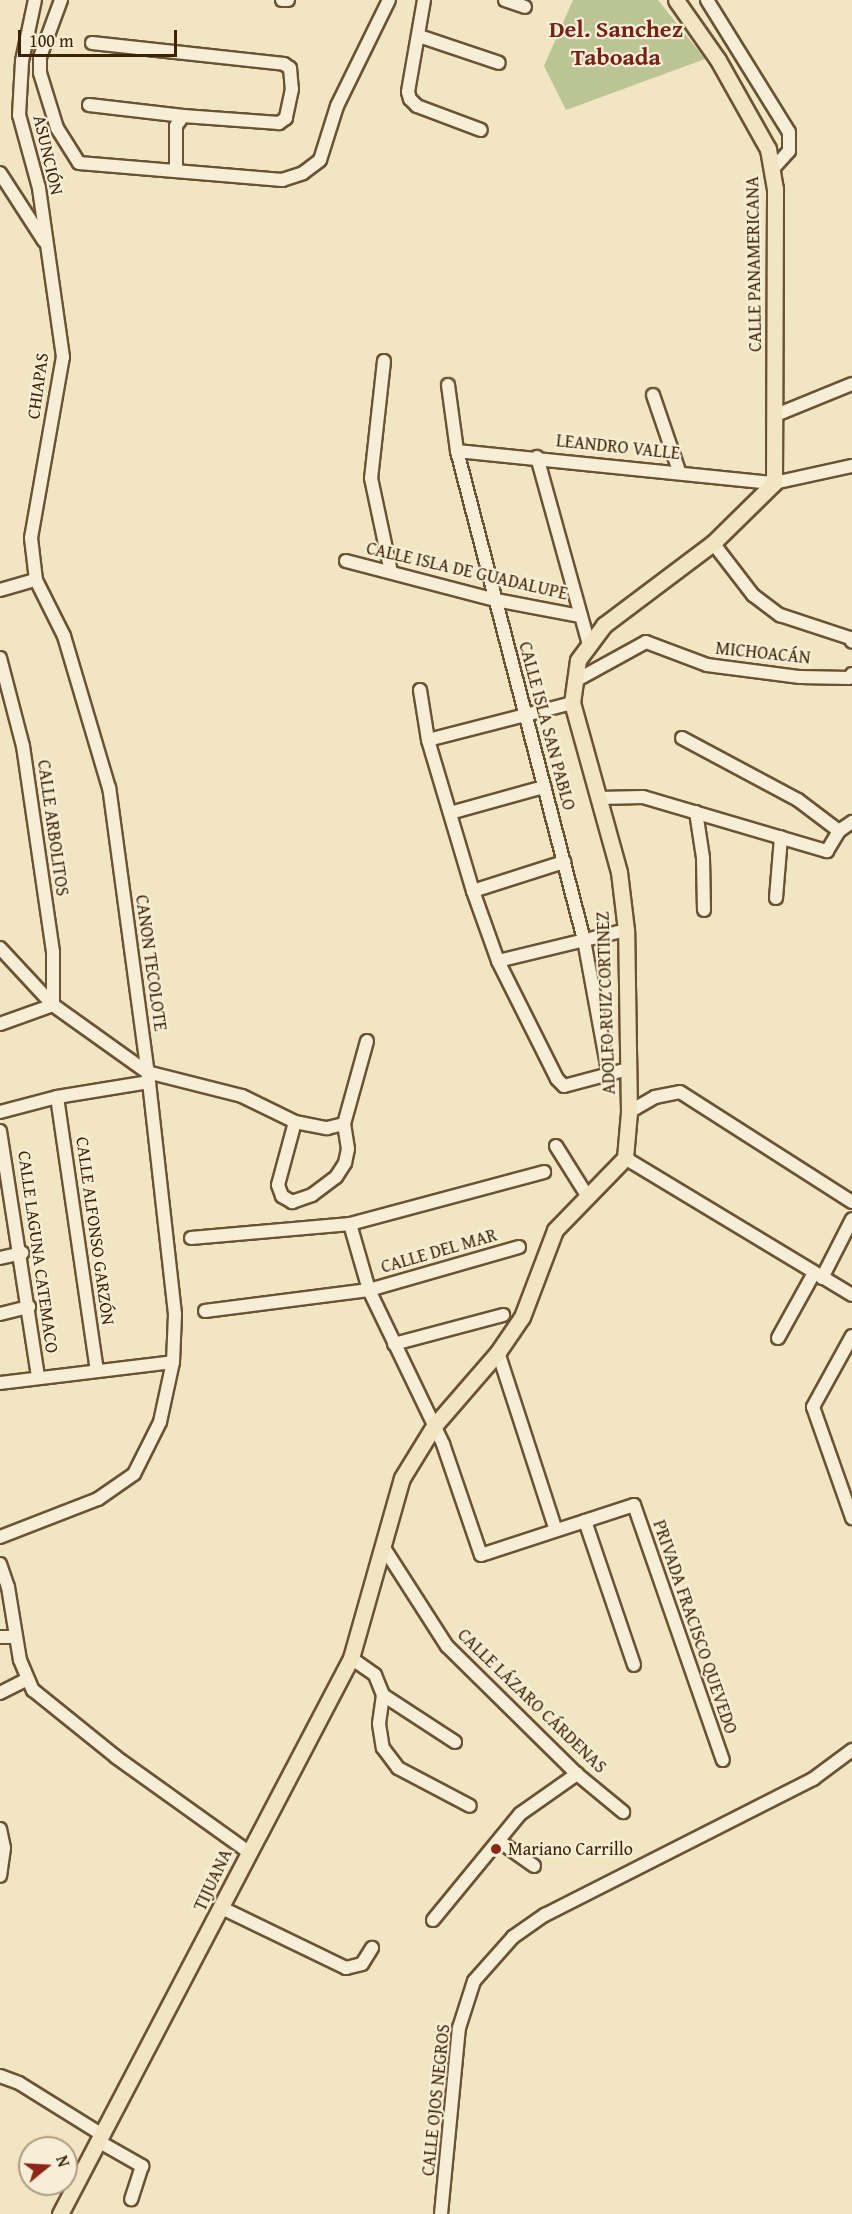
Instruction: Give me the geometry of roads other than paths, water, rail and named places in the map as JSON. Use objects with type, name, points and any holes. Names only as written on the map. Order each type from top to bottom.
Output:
[{"type":"main road","name":"CALLE PANAMERICANA","points":[[676,0],[729,78],[768,149],[772,170],[776,415],[774,483]]},
{"type":"main road","name":"ADOLFO RUIZ CORTINEZ","points":[[625,1158],[629,1112],[626,930],[619,872],[572,703],[578,660],[588,642],[604,625],[713,543],[774,483]]},
{"type":"main road","points":[[250,1853],[351,1658],[402,1478],[434,1426],[498,1352],[522,1317],[555,1230],[625,1158]]},
{"type":"main road","name":"TIJUANA","points":[[60,2214],[250,1853]]},
{"type":"street","name":"ASUNCIÓN","points":[[35,0],[22,61],[19,115],[39,188],[48,247]]},
{"type":"street","points":[[61,0],[40,57],[40,73],[57,128],[79,163],[282,180],[303,173],[320,160],[336,106],[389,0]]},
{"type":"street","points":[[282,0],[288,0]]},
{"type":"street","points":[[424,0],[408,92],[410,99],[417,106],[481,130]]},
{"type":"street","points":[[505,0],[525,7]]},
{"type":"street","points":[[708,0],[789,132],[789,151],[772,170]]},
{"type":"street","points":[[418,36],[498,63]]},
{"type":"street","points":[[89,105],[183,116],[279,123],[286,118],[292,89],[290,68],[284,64],[92,43]]},
{"type":"street","points":[[176,171],[176,126],[183,116]]},
{"type":"street","name":"CHIAPAS","points":[[0,173],[48,247],[63,357],[31,538],[36,580]]},
{"type":"street","points":[[384,361],[371,478],[391,572]]},
{"type":"street","points":[[776,415],[852,384]]},
{"type":"street","name":"CALLE ISLA SAN PABLO","points":[[448,385],[457,451],[584,940],[609,1076]]},
{"type":"street","points":[[652,395],[679,471]]},
{"type":"street","name":"LEANDRO VALLE","points":[[457,451],[679,471],[774,483]]},
{"type":"street","points":[[537,457],[588,642]]},
{"type":"street","points":[[774,483],[852,466]]},
{"type":"street","points":[[713,543],[753,595],[780,615],[850,638],[852,642]]},
{"type":"street","name":"CALLE ISLA DE GUADALUPE","points":[[346,561],[496,600],[580,616]]},
{"type":"street","points":[[0,590],[36,580]]},
{"type":"street","name":"CANON TECOLOTE","points":[[0,1537],[98,1499],[134,1474],[160,1422],[173,1362],[175,1314],[148,1077],[109,788],[64,636],[36,580]]},
{"type":"street","name":"MICHOACÁN","points":[[575,681],[646,642],[707,665],[800,677],[852,674]]},
{"type":"street","name":"CALLE ARBOLITOS","points":[[0,658],[23,746],[52,952],[53,1005]]},
{"type":"street","points":[[420,690],[428,740],[473,891],[498,961],[557,1079],[564,1086],[609,1076],[628,1069]]},
{"type":"street","points":[[428,740],[572,703]]},
{"type":"street","points":[[682,738],[798,800],[839,831]]},
{"type":"street","points":[[450,813],[544,787]]},
{"type":"street","points":[[599,798],[644,797],[827,852],[839,831],[852,822]]},
{"type":"street","points":[[696,812],[703,858],[704,910]]},
{"type":"street","points":[[776,898],[781,837]]},
{"type":"street","points":[[473,891],[564,862]]},
{"type":"street","points":[[498,961],[626,930]]},
{"type":"street","points":[[0,948],[53,1005],[148,1077]]},
{"type":"street","points":[[0,1024],[53,1005]]},
{"type":"street","points":[[295,1122],[278,1185],[282,1196],[292,1202],[312,1195],[336,1178],[345,1163],[348,1149],[344,1124],[368,1041]]},
{"type":"street","points":[[0,1112],[148,1077],[242,1096],[295,1122],[327,1128],[344,1124]]},
{"type":"street","points":[[629,1112],[655,1096],[680,1092],[852,1202]]},
{"type":"street","name":"CALLE ALFONSO GARZÓN","points":[[57,1097],[97,1371]]},
{"type":"street","name":"CALLE LAGUNA CATEMACO","points":[[0,1131],[21,1253],[38,1377]]},
{"type":"street","points":[[556,1146],[588,1197]]},
{"type":"street","points":[[625,1158],[852,1295]]},
{"type":"street","points":[[191,1238],[350,1224],[544,1172]]},
{"type":"street","points":[[778,1338],[852,1219]]},
{"type":"street","points":[[350,1224],[369,1290],[434,1426],[481,1555],[585,1521],[634,1665]]},
{"type":"street","name":"CALLE DEL MAR","points":[[205,1311],[369,1290],[519,1247]]},
{"type":"street","points":[[0,1258],[21,1253]]},
{"type":"street","points":[[0,1314],[29,1307]]},
{"type":"street","points":[[394,1344],[503,1315]]},
{"type":"street","points":[[852,1336],[813,1407],[852,1518]]},
{"type":"street","points":[[498,1352],[556,1530]]},
{"type":"street","points":[[0,1383],[173,1362]]},
{"type":"street","name":"PRIVADA FRACISCO QUEVEDO","points":[[585,1521],[634,1505],[723,1760]]},
{"type":"street","name":"CALLE LÁZARO CÁRDENAS","points":[[384,1548],[447,1646],[578,1774],[623,1812]]},
{"type":"street","name":"TIJUANA","points":[[0,1564],[4,1591],[26,1680],[47,1703],[116,1757],[250,1853]]},
{"type":"street","points":[[0,1637],[16,1637]]},
{"type":"street","points":[[351,1658],[375,1675],[383,1695],[379,1724],[383,1748],[398,1768],[470,1806]]},
{"type":"street","points":[[0,1694],[26,1680]]},
{"type":"street","points":[[383,1695],[455,1742]]},
{"type":"street","name":"CALLE OJOS NEGROS","points":[[441,2214],[459,2028],[474,1981],[513,1937],[545,1915],[813,1779],[852,1750]]},
{"type":"street","points":[[433,1920],[520,1814],[578,1774]]},
{"type":"street","points":[[0,1829],[4,1848],[0,1876]]},
{"type":"street","points":[[499,1841],[534,1866]]},
{"type":"street","points":[[222,1908],[346,1968],[362,1964],[372,1948]]},
{"type":"street","points":[[0,2076],[19,2083],[142,2166],[131,2199]]},
{"type":"place","name":"Mariano Carrillo","points":[[496,1849]]},
{"type":"district","name":"Del. Sanchez Taboada","points":[[616,43]]}]
